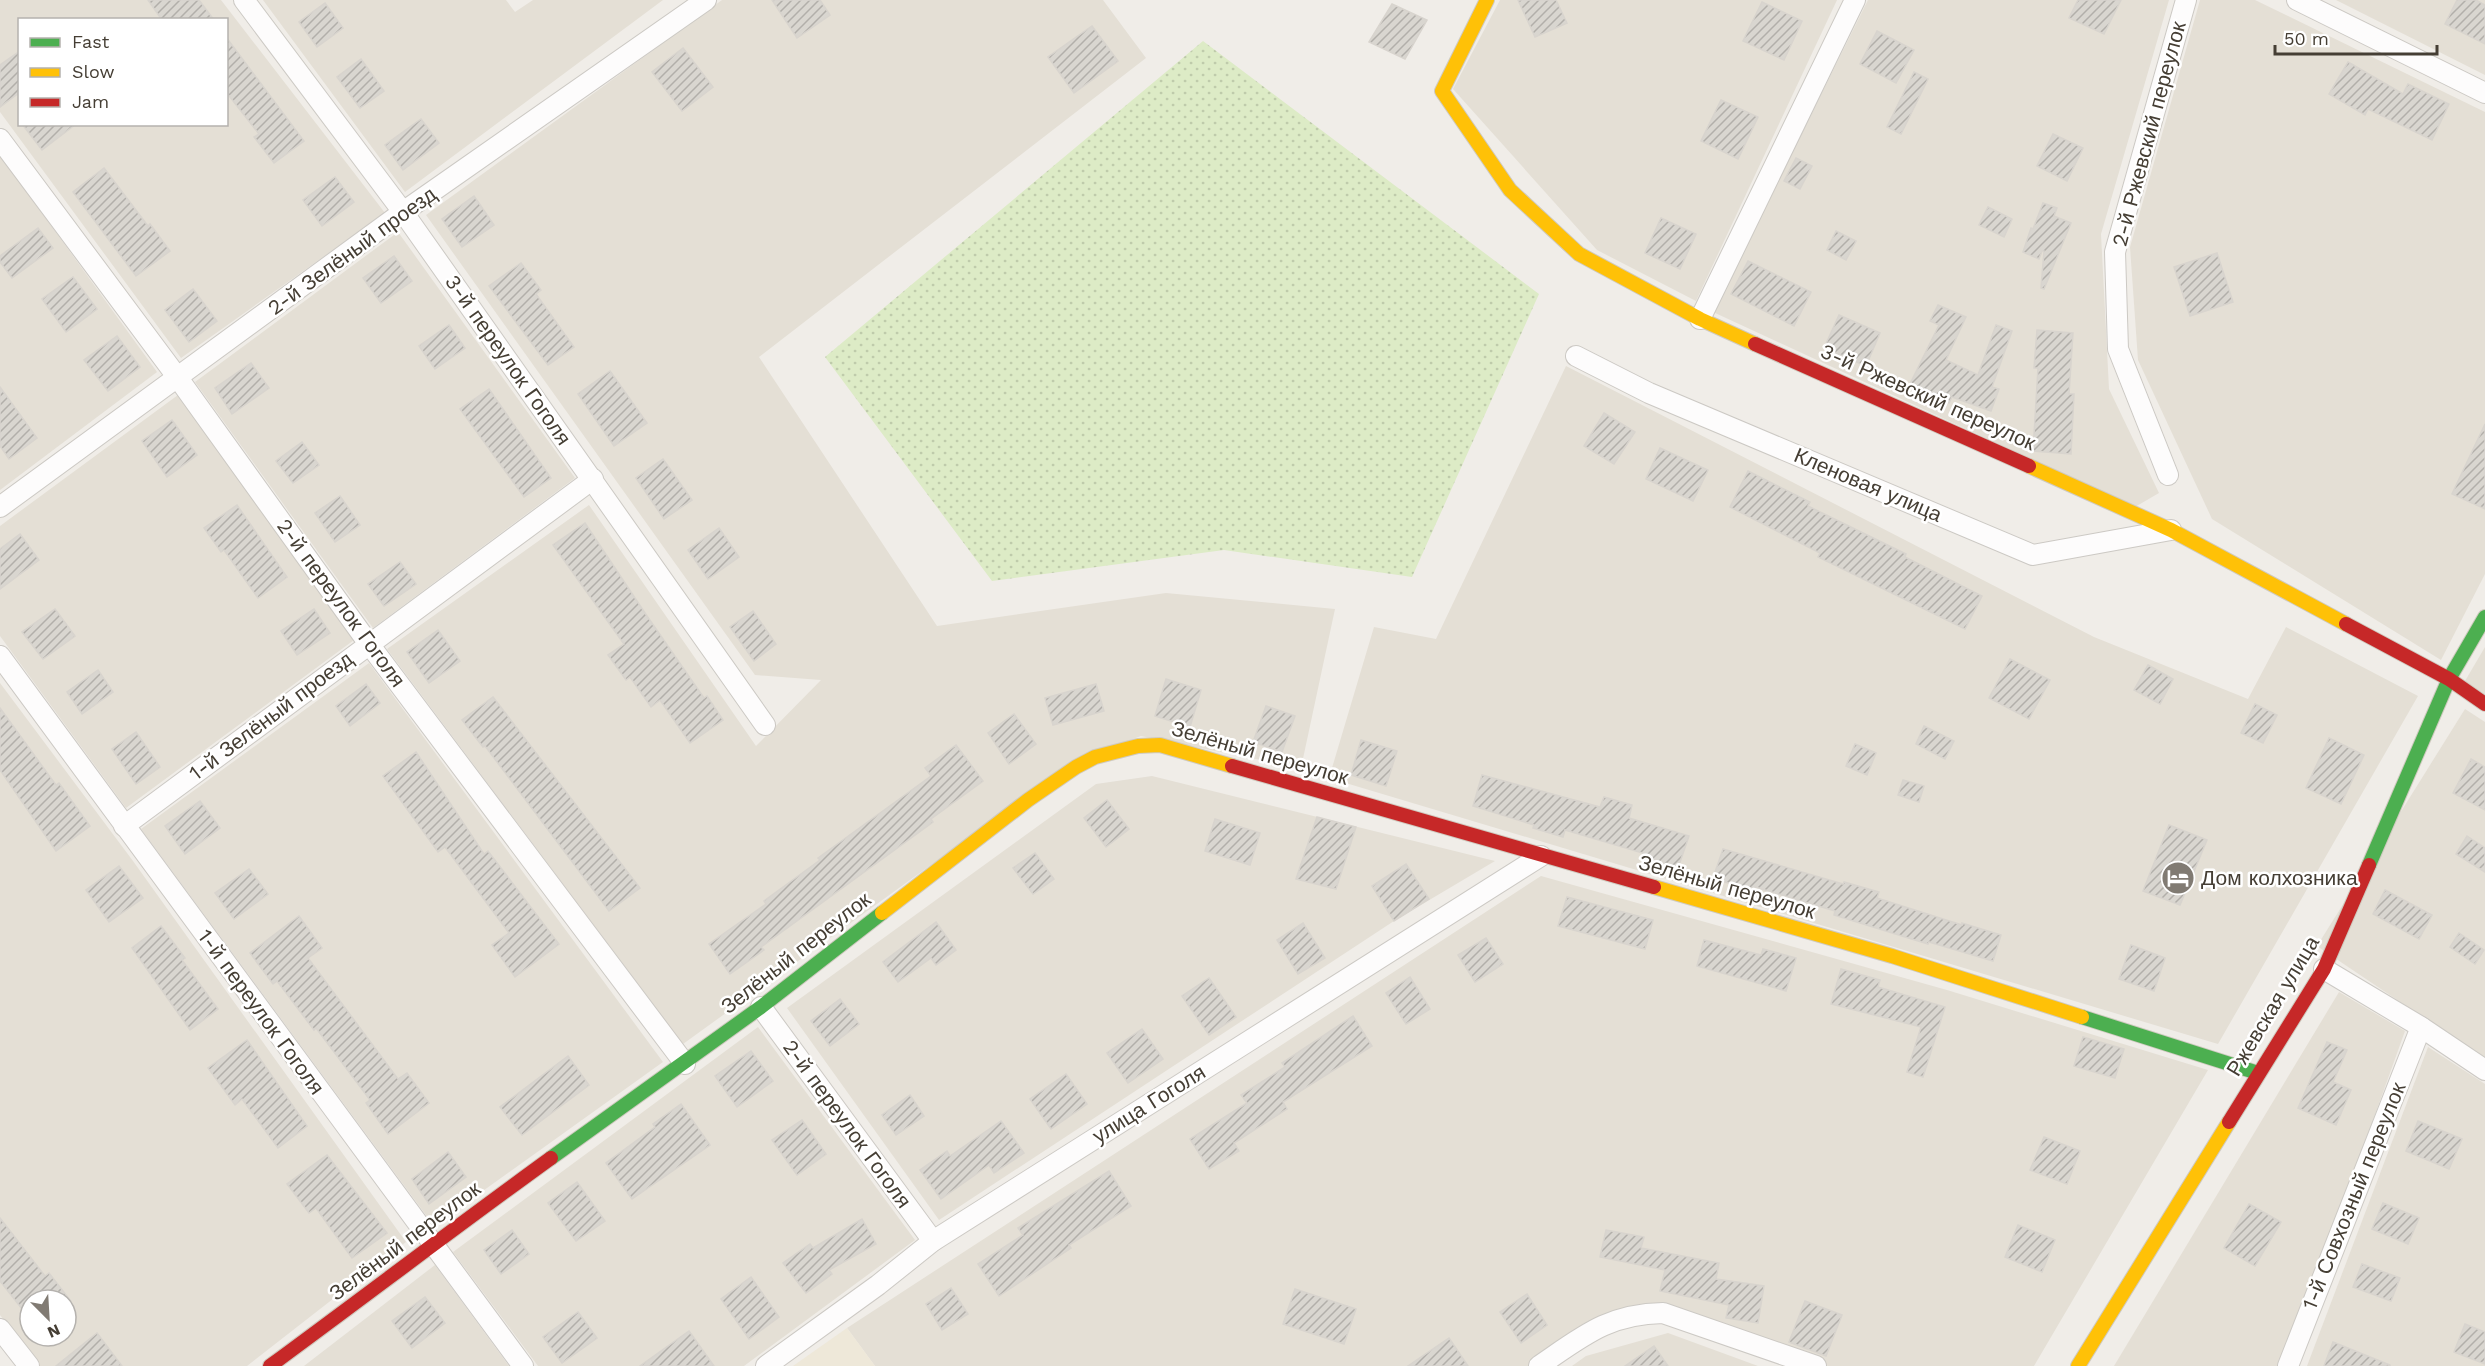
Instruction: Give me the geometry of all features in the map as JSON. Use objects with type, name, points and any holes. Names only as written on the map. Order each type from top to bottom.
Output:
[{"type":"street","name":"3-й переулок Гоголя","points":[[244,0],[403,212],[765,725]]},
{"type":"street","name":"2-й Зелёный проезд","points":[[0,507],[403,212],[706,0]]},
{"type":"street","name":"3-й Ржевский переулок","points":[[1487,0],[1442,91],[1510,190],[1579,254],[1700,319],[2171,530],[2449,680],[2485,704]]},
{"type":"street","points":[[1700,319],[1855,0]]},
{"type":"street","name":"2-й Ржевский переулок","points":[[2168,475],[2118,349],[2115,252],[2186,0]]},
{"type":"street","points":[[2297,0],[2485,93]]},
{"type":"street","name":"2-й переулок Гоголя","points":[[0,139],[178,378],[369,644],[685,1064]]},
{"type":"street","name":"Кленовая улица","points":[[1576,356],[1649,393],[2033,555],[2171,530]]},
{"type":"street","name":"1-й Зелёный проезд","points":[[124,826],[593,479]]},
{"type":"street","name":"Ржевская улица","points":[[2078,1366],[2324,969],[2449,680],[2485,617]]},
{"type":"street","name":"1-й переулок Гоголя","points":[[0,656],[523,1366]]},
{"type":"street","name":"Зелёный переулок","points":[[270,1366],[408,1265],[432,1244],[685,1064],[1028,800],[1076,767],[1116,750],[1160,745],[1892,956],[2258,1073]]},
{"type":"street","name":"улица Гоголя","points":[[766,1366],[878,1285],[933,1241],[1541,856]]},
{"type":"street","points":[[2324,969],[2421,1027],[2485,1070]]},
{"type":"street","name":"2-й переулок Гоголя","points":[[761,1007],[933,1241]]},
{"type":"street","name":"1-й Совхозный переулок","points":[[2288,1366],[2421,1027]]},
{"type":"street","points":[[1539,1366],[1599,1326],[1638,1313],[1663,1312],[1816,1366]]},
{"type":"street","points":[[0,1329],[29,1366]]},
{"type":"shaded area","points":[[0,0],[221,0],[385,213],[181,358],[0,112]]},
{"type":"shaded area","points":[[263,0],[506,0],[515,12],[533,0],[663,0],[405,192]]},
{"type":"shaded area","points":[[722,0],[1103,0],[1146,58],[759,357],[937,626],[1166,593],[1335,609],[1301,768],[1141,736],[1076,760],[683,1044],[387,649],[589,505],[756,746],[821,680],[755,675],[426,215]]},
{"type":"shaded area","points":[[1500,0],[1837,0],[1696,301],[1597,250],[1453,89]]},
{"type":"shaded area","points":[[1868,0],[2169,0],[2101,234],[2109,389],[2159,493],[2135,507],[1713,312]]},
{"type":"shaded area","points":[[2200,0],[2255,0],[2485,112],[2485,574],[2441,660],[2212,519],[2138,360],[2130,247]]},
{"type":"shaded area","points":[[2336,0],[2485,0],[2485,75]]},
{"type":"shaded area","points":[[0,155],[157,372],[0,490]]},
{"type":"shaded area","points":[[398,232],[575,478],[373,628],[195,382]]},
{"type":"shaded area","points":[[1566,366],[2094,637],[2248,699],[2286,627],[2418,696],[2218,1044],[1329,778],[1374,627],[1436,639]]},
{"type":"shaded area","points":[[178,395],[354,640],[126,808],[0,636],[0,526]]},
{"type":"shaded area","points":[[2485,647],[2485,694],[2465,681]]},
{"type":"shaded area","points":[[369,663],[663,1062],[434,1226],[141,829]]},
{"type":"shaded area","points":[[0,683],[133,861],[406,1242],[247,1366],[40,1366],[26,1348],[78,1348],[78,1288],[18,1288],[18,1338],[0,1315]]},
{"type":"shaded area","points":[[2465,709],[2485,722],[2485,1059],[2317,946]]},
{"type":"shaded area","points":[[1152,776],[1495,861],[1394,921],[939,1220],[787,1008],[1096,784]]},
{"type":"shaded area","points":[[1541,876],[1947,990],[2208,1070],[2034,1366],[1828,1366],[1665,1311],[1572,1336],[1528,1366],[875,1366],[847,1328]]},
{"type":"shaded area","points":[[2339,992],[2405,1031],[2285,1366],[2114,1366]]},
{"type":"shaded area","points":[[758,1027],[915,1240],[744,1366],[538,1366],[453,1252]]},
{"type":"shaded area","points":[[2428,1047],[2485,1084],[2485,1366],[2307,1366]]},
{"type":"shaded area","points":[[435,1265],[509,1366],[304,1366]]},
{"type":"shaded area","points":[[847,1328],[875,1366],[793,1366]]},
{"type":"shaded area","points":[[1668,1333],[1758,1366],[1572,1366],[1586,1356]]},
{"type":"green space","points":[[1203,41],[1539,294],[1412,577],[1224,550],[992,581],[825,357]]},
{"type":"building","points":[[148,0],[199,0],[212,18],[161,18]]},
{"type":"building","points":[[772,0],[820,0],[830,15],[797,38]]},
{"type":"building","points":[[1518,0],[1556,0],[1567,23],[1535,37]]},
{"type":"building","points":[[2078,0],[2121,0],[2104,34],[2069,18]]},
{"type":"building","points":[[2457,0],[2476,0],[2485,5],[2485,44],[2445,24]]},
{"type":"building","points":[[1762,2],[1802,21],[1784,60],[1743,41]]},
{"type":"building","points":[[325,3],[343,28],[317,47],[299,22]]},
{"type":"building","points":[[1392,4],[1427,20],[1405,59],[1369,42]]},
{"type":"building","points":[[1092,26],[1118,61],[1074,93],[1048,57]]},
{"type":"building","points":[[1877,31],[1914,50],[1896,83],[1860,64]]},
{"type":"building","points":[[228,40],[304,141],[274,163],[254,137],[259,134],[228,95]]},
{"type":"building","points":[[683,48],[713,87],[682,111],[652,72]]},
{"type":"building","points":[[18,52],[18,94],[0,107],[0,65]]},
{"type":"building","points":[[361,59],[384,91],[360,108],[337,77]]},
{"type":"building","points":[[2348,62],[2403,94],[2408,84],[2449,104],[2432,140],[2368,109],[2365,115],[2329,94]]},
{"type":"building","points":[[1914,72],[1928,79],[1901,134],[1887,127]]},
{"type":"building","points":[[1721,100],[1758,117],[1738,159],[1701,141]]},
{"type":"building","points":[[421,119],[439,143],[403,170],[385,145]]},
{"type":"building","points":[[24,126],[73,126],[42,150]]},
{"type":"building","points":[[2053,134],[2083,148],[2067,181],[2037,166]]},
{"type":"building","points":[[1796,158],[1812,166],[1800,189],[1784,181]]},
{"type":"building","points":[[104,168],[170,251],[136,276],[73,192]]},
{"type":"building","points":[[335,177],[354,202],[322,226],[303,200]]},
{"type":"building","points":[[474,196],[494,225],[462,247],[442,219]]},
{"type":"building","points":[[2043,203],[2057,208],[2054,216],[2071,223],[2044,289],[2041,288],[2044,251],[2039,259],[2023,252]]},
{"type":"building","points":[[1988,207],[2012,219],[2004,237],[1979,225]]},
{"type":"building","points":[[1661,218],[1696,234],[1680,269],[1645,253]]},
{"type":"building","points":[[38,228],[53,248],[12,278],[0,262],[0,256]]},
{"type":"building","points":[[1836,231],[1856,241],[1846,260],[1827,250]]},
{"type":"building","points":[[2217,253],[2233,302],[2190,316],[2174,267]]},
{"type":"building","points":[[394,256],[412,281],[381,303],[363,278]]},
{"type":"building","points":[[1748,261],[1811,292],[1794,326],[1731,294]]},
{"type":"building","points":[[521,263],[541,290],[536,294],[574,347],[548,365],[489,286]]},
{"type":"building","points":[[73,277],[97,309],[66,332],[42,299]]},
{"type":"building","points":[[193,289],[217,321],[189,342],[165,310]]},
{"type":"building","points":[[1938,305],[1966,317],[1946,360],[1978,375],[1996,325],[2012,331],[1992,387],[1999,389],[1991,411],[1952,397],[1949,403],[1910,384],[1939,325],[1930,321]]},
{"type":"building","points":[[1839,315],[1880,333],[1866,366],[1824,348]]},
{"type":"building","points":[[449,325],[465,348],[435,369],[419,346]]},
{"type":"building","points":[[2037,330],[2073,333],[2069,394],[2074,394],[2071,454],[2033,451],[2038,368],[2034,368]]},
{"type":"building","points":[[117,336],[140,367],[108,391],[84,360]]},
{"type":"building","points":[[251,363],[269,388],[232,414],[215,388]]},
{"type":"building","points":[[610,371],[647,423],[614,446],[578,394]]},
{"type":"building","points":[[0,387],[37,438],[9,459],[0,446]]},
{"type":"building","points":[[489,389],[551,478],[524,497],[460,409]]},
{"type":"building","points":[[1604,413],[1635,432],[1614,464],[1584,446]]},
{"type":"building","points":[[172,420],[197,455],[167,477],[142,441]]},
{"type":"building","points":[[2485,424],[2485,509],[2452,494]]},
{"type":"building","points":[[302,442],[319,465],[293,483],[276,461]]},
{"type":"building","points":[[1660,448],[1708,470],[1693,501],[1646,479]]},
{"type":"building","points":[[663,459],[692,500],[664,519],[636,478]]},
{"type":"building","points":[[1748,471],[1810,502],[1808,506],[1906,554],[1905,557],[1982,596],[1965,629],[1818,557],[1820,553],[1730,507]]},
{"type":"building","points":[[340,496],[360,525],[335,542],[315,513]]},
{"type":"building","points":[[237,505],[287,577],[258,598],[224,550],[221,552],[204,528]]},
{"type":"building","points":[[585,523],[704,698],[707,696],[723,720],[690,743],[660,700],[651,707],[630,677],[626,680],[608,655],[624,644],[553,545]]},
{"type":"building","points":[[719,528],[739,557],[708,579],[688,550]]},
{"type":"building","points":[[20,534],[39,560],[0,589],[0,549]]},
{"type":"building","points":[[400,562],[416,584],[384,606],[368,584]]},
{"type":"building","points":[[55,609],[75,636],[43,659],[22,632]]},
{"type":"building","points":[[314,609],[330,633],[297,655],[281,631]]},
{"type":"building","points":[[753,611],[776,644],[754,661],[730,627]]},
{"type":"building","points":[[438,630],[460,661],[429,683],[407,652]]},
{"type":"building","points":[[2010,659],[2050,680],[2029,719],[1989,698]]},
{"type":"building","points":[[2148,665],[2173,679],[2160,704],[2134,690]]},
{"type":"building","points":[[98,670],[113,692],[82,714],[67,692]]},
{"type":"building","points":[[1166,679],[1201,690],[1190,727],[1155,716]]},
{"type":"building","points":[[366,684],[380,703],[350,726],[336,706]]},
{"type":"building","points":[[1096,684],[1104,711],[1053,725],[1045,698]]},
{"type":"building","points":[[493,697],[640,888],[609,911],[485,746],[483,747],[462,720]]},
{"type":"building","points":[[2255,704],[2277,715],[2263,743],[2241,733]]},
{"type":"building","points":[[1266,706],[1295,716],[1282,752],[1253,742]]},
{"type":"building","points":[[0,708],[56,785],[59,783],[90,826],[56,851],[0,770]]},
{"type":"building","points":[[1014,714],[1036,744],[1009,764],[988,733]]},
{"type":"building","points":[[1924,726],[1954,741],[1945,759],[1916,744]]},
{"type":"building","points":[[136,732],[160,767],[136,784],[112,749]]},
{"type":"building","points":[[2329,738],[2364,755],[2341,804],[2306,788]]},
{"type":"building","points":[[1361,740],[1397,751],[1386,786],[1351,775]]},
{"type":"building","points":[[1855,744],[1876,753],[1867,775],[1846,766]]},
{"type":"building","points":[[956,745],[983,781],[931,819],[933,822],[761,947],[764,950],[730,974],[709,944],[766,904],[764,901],[820,860],[818,858],[931,776],[925,768]]},
{"type":"building","points":[[416,752],[484,854],[488,851],[559,944],[515,977],[492,945],[509,933],[445,847],[438,852],[383,776]]},
{"type":"building","points":[[2471,759],[2485,767],[2485,810],[2453,793]]},
{"type":"building","points":[[1482,775],[1600,807],[1604,797],[1632,805],[1629,818],[1689,836],[1678,868],[1645,858],[1646,854],[1565,830],[1563,837],[1533,828],[1534,825],[1473,806]]},
{"type":"building","points":[[1903,780],[1924,786],[1919,802],[1898,795]]},
{"type":"building","points":[[1107,800],[1129,829],[1106,847],[1084,818]]},
{"type":"building","points":[[200,801],[220,828],[185,854],[165,826]]},
{"type":"building","points":[[1317,817],[1356,827],[1336,889],[1296,879]]},
{"type":"building","points":[[1215,819],[1260,833],[1250,865],[1205,851]]},
{"type":"building","points":[[2169,825],[2207,840],[2180,905],[2143,891]]},
{"type":"building","points":[[2467,836],[2485,848],[2485,872],[2456,854]]},
{"type":"building","points":[[1723,849],[1843,884],[1844,882],[1879,892],[1877,898],[2001,935],[1993,961],[1834,915],[1835,911],[1755,887],[1753,891],[1713,878]]},
{"type":"building","points":[[1035,853],[1054,879],[1033,894],[1013,868]]},
{"type":"building","points":[[1406,864],[1429,899],[1394,921],[1372,886]]},
{"type":"building","points":[[119,866],[143,898],[109,922],[86,890]]},
{"type":"building","points":[[249,869],[268,894],[234,919],[215,893]]},
{"type":"building","points":[[2385,890],[2432,915],[2419,939],[2373,914]]},
{"type":"building","points":[[1567,897],[1653,920],[1645,949],[1558,926]]},
{"type":"building","points":[[299,916],[322,948],[308,958],[398,1079],[407,1073],[429,1103],[388,1134],[366,1103],[370,1100],[316,1028],[314,1030],[277,981],[273,984],[250,953]]},
{"type":"building","points":[[936,922],[956,950],[936,965],[931,958],[898,982],[883,962]]},
{"type":"building","points":[[1303,923],[1325,958],[1298,974],[1277,940]]},
{"type":"building","points":[[161,926],[185,958],[182,960],[218,1009],[190,1030],[132,948]]},
{"type":"building","points":[[2459,933],[2484,950],[2475,964],[2450,947]]},
{"type":"building","points":[[1486,938],[1503,964],[1475,982],[1458,955]]},
{"type":"building","points":[[1704,940],[1761,955],[1763,949],[1796,958],[1786,991],[1697,966]]},
{"type":"building","points":[[2131,945],[2165,958],[2154,991],[2119,979]]},
{"type":"building","points":[[1841,969],[1880,980],[1878,987],[1945,1007],[1923,1077],[1907,1072],[1921,1027],[1831,1004]]},
{"type":"building","points":[[1410,977],[1430,1009],[1406,1024],[1386,993]]},
{"type":"building","points":[[1209,978],[1236,1017],[1209,1035],[1182,996]]},
{"type":"building","points":[[840,999],[859,1024],[830,1046],[811,1021]]},
{"type":"building","points":[[1353,1016],[1372,1046],[1283,1102],[1287,1109],[1234,1143],[1239,1151],[1209,1169],[1190,1139],[1247,1103],[1241,1095],[1285,1067],[1282,1063]]},
{"type":"building","points":[[1142,1029],[1163,1059],[1128,1083],[1107,1053]]},
{"type":"building","points":[[2083,1037],[2124,1049],[2115,1078],[2074,1066]]},
{"type":"building","points":[[247,1040],[307,1126],[278,1148],[242,1099],[235,1105],[208,1068]]},
{"type":"building","points":[[2327,1042],[2347,1050],[2333,1082],[2351,1090],[2336,1125],[2298,1108]]},
{"type":"building","points":[[751,1051],[773,1081],[737,1107],[715,1076]]},
{"type":"building","points":[[568,1056],[589,1085],[522,1135],[500,1107]]},
{"type":"building","points":[[1066,1074],[1087,1104],[1051,1129],[1030,1099]]},
{"type":"building","points":[[910,1095],[924,1116],[896,1135],[882,1115]]},
{"type":"building","points":[[681,1104],[710,1145],[632,1199],[606,1163],[655,1127],[653,1124]]},
{"type":"building","points":[[802,1120],[826,1154],[797,1175],[772,1140]]},
{"type":"building","points":[[1001,1121],[1024,1153],[994,1173],[989,1165],[941,1199],[920,1170],[947,1151],[950,1156]]},
{"type":"building","points":[[2418,1121],[2462,1139],[2449,1169],[2406,1151]]},
{"type":"building","points":[[2044,1137],[2080,1151],[2067,1184],[2030,1170]]},
{"type":"building","points":[[448,1152],[466,1177],[429,1204],[412,1179]]},
{"type":"building","points":[[327,1155],[387,1233],[352,1258],[316,1208],[309,1213],[287,1184]]},
{"type":"building","points":[[1109,1171],[1131,1206],[1069,1245],[1071,1248],[999,1296],[978,1264],[1023,1235],[1018,1228]]},
{"type":"building","points":[[577,1182],[605,1221],[576,1241],[548,1203]]},
{"type":"building","points":[[2383,1203],[2419,1218],[2408,1244],[2372,1229]]},
{"type":"building","points":[[2249,1204],[2281,1222],[2255,1266],[2224,1248]]},
{"type":"building","points":[[0,1218],[45,1276],[49,1273],[61,1288],[18,1288],[18,1304],[0,1281]]},
{"type":"building","points":[[862,1219],[876,1244],[829,1270],[832,1274],[806,1293],[783,1263],[810,1244],[813,1248]]},
{"type":"building","points":[[2018,1225],[2055,1240],[2042,1272],[2005,1257]]},
{"type":"building","points":[[512,1230],[529,1254],[501,1274],[484,1250]]},
{"type":"building","points":[[1606,1230],[1644,1237],[1641,1248],[1719,1263],[1716,1279],[1764,1286],[1758,1323],[1726,1318],[1729,1305],[1660,1291],[1665,1270],[1600,1257]]},
{"type":"building","points":[[2362,1264],[2400,1278],[2391,1301],[2353,1287]]},
{"type":"building","points":[[751,1277],[779,1317],[749,1339],[721,1299]]},
{"type":"building","points":[[951,1288],[968,1314],[942,1330],[926,1304]]},
{"type":"building","points":[[1295,1289],[1356,1309],[1344,1344],[1283,1324]]},
{"type":"building","points":[[1527,1294],[1547,1325],[1521,1343],[1500,1312]]},
{"type":"building","points":[[425,1297],[445,1323],[412,1348],[392,1321]]},
{"type":"building","points":[[1805,1301],[1842,1315],[1826,1356],[1789,1342]]},
{"type":"building","points":[[578,1312],[597,1338],[562,1363],[543,1337]]},
{"type":"building","points":[[2465,1324],[2485,1332],[2485,1364],[2454,1352]]},
{"type":"building","points":[[689,1331],[714,1366],[640,1366]]},
{"type":"building","points":[[97,1333],[122,1366],[56,1366]]},
{"type":"building","points":[[1449,1338],[1468,1366],[1408,1366]]},
{"type":"building","points":[[2333,1342],[2390,1365],[2390,1366],[2324,1366]]},
{"type":"building","points":[[1654,1346],[1668,1366],[1625,1366]]},
{"type":"traffic: fast","points":[[2369,865],[2449,679],[2485,617]]},
{"type":"traffic: fast","points":[[551,1158],[761,1007],[882,913]]},
{"type":"traffic: fast","points":[[2082,1017],[2258,1073]]},
{"type":"traffic: slow","points":[[1487,0],[1442,91],[1510,190],[1579,254],[1700,319],[1755,344]]},
{"type":"traffic: slow","points":[[2029,466],[2171,530],[2346,624]]},
{"type":"traffic: slow","points":[[882,913],[1028,800],[1076,767],[1095,757],[1138,746],[1160,745],[1232,766]]},
{"type":"traffic: slow","points":[[1654,887],[1892,956],[2082,1017]]},
{"type":"traffic: slow","points":[[2078,1366],[2229,1122]]},
{"type":"traffic: jam","points":[[1755,344],[2029,466]]},
{"type":"traffic: jam","points":[[2346,624],[2449,679],[2485,704]]},
{"type":"traffic: jam","points":[[1232,766],[1654,887]]},
{"type":"traffic: jam","points":[[2229,1122],[2324,969],[2369,865]]},
{"type":"traffic: jam","points":[[270,1366],[551,1158]]},
{"type":"place","name":"Дом колхозника","points":[[2178,878]]}]
